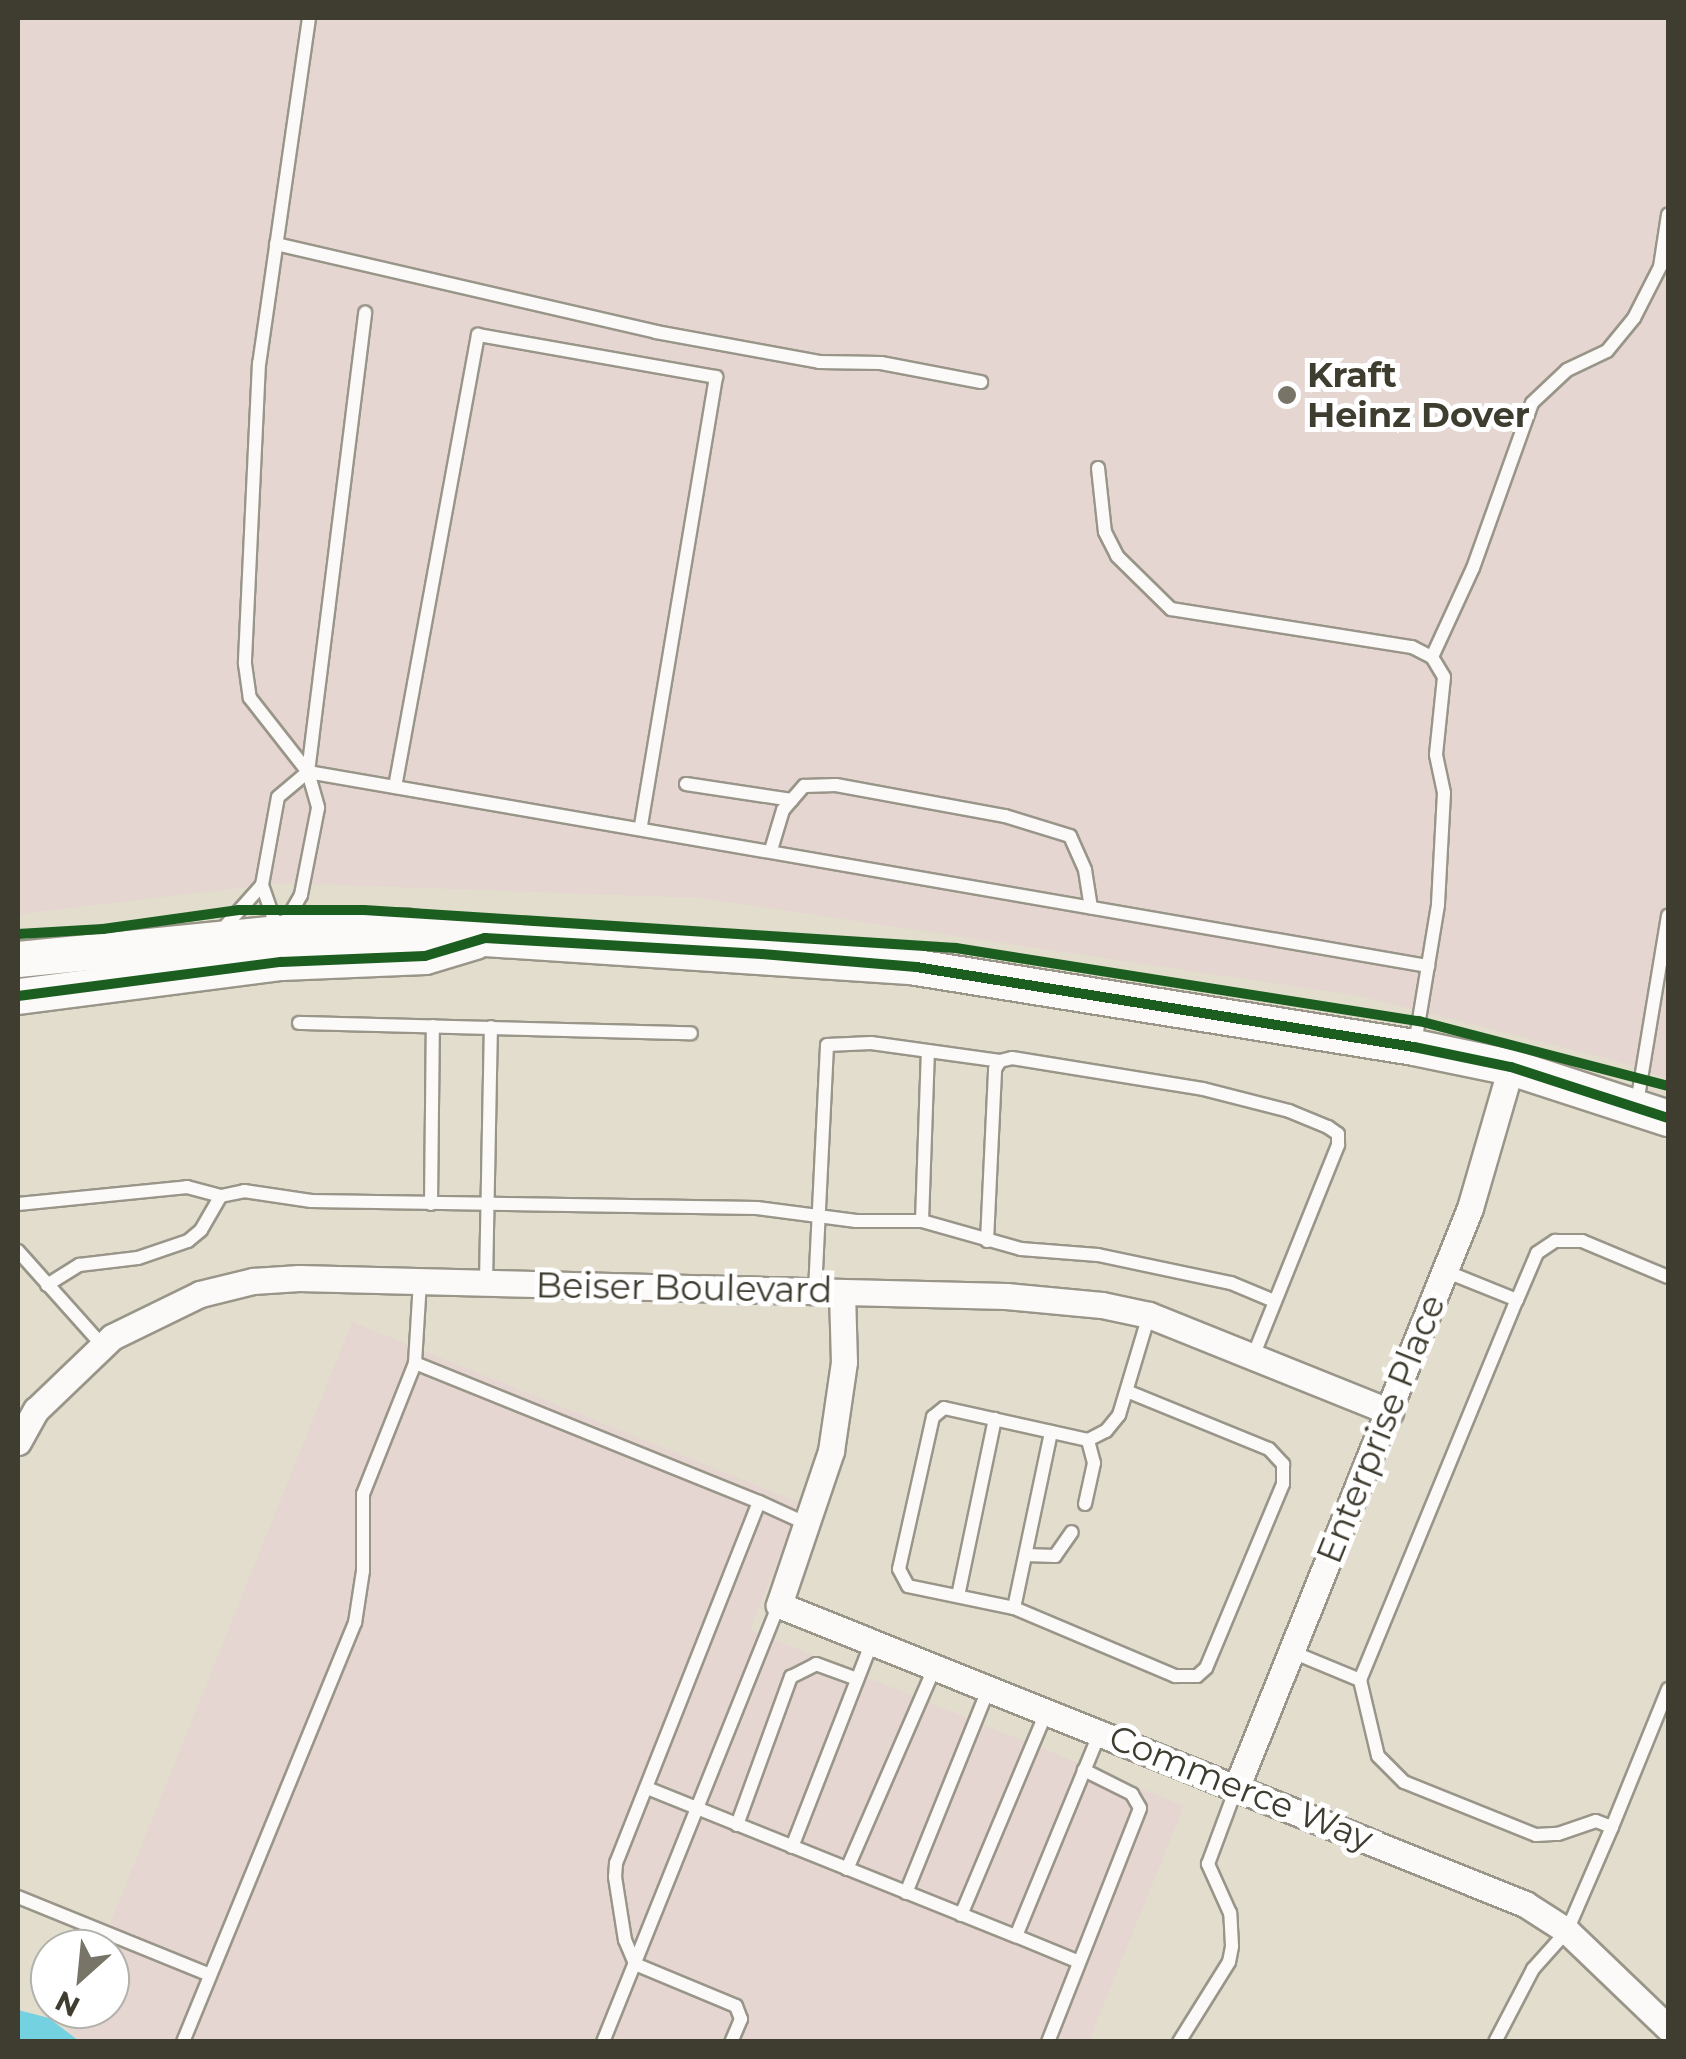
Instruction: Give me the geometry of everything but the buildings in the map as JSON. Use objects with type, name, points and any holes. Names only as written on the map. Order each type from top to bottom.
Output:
[{"type":"main road","points":[[18,996],[404,926],[485,938],[916,967],[1414,1046],[1511,1067],[1653,1112]]},
{"type":"main road","points":[[18,960],[213,940],[280,948]]},
{"type":"street","name":"Enterprise Place","points":[[1236,1786],[1470,1208],[1511,1067]]},
{"type":"street","name":"Beiser Boulevard","points":[[18,1442],[36,1410],[102,1345],[154,1314],[200,1294],[253,1281],[1006,1296],[1149,1315],[1254,1354],[1390,1412]]},
{"type":"street","points":[[779,1605],[808,1525],[840,1405],[842,1292]]},
{"type":"street","name":"Commerce Way","points":[[779,1605],[1526,1904],[1567,1931],[1668,2028]]},
{"type":"lane","points":[[280,948],[301,894],[318,808],[308,772],[250,698],[245,664],[258,362],[309,18]]},
{"type":"lane","points":[[1432,657],[1472,568],[1532,404],[1567,370],[1607,351],[1634,318],[1660,267],[1668,216]]},
{"type":"lane","points":[[276,244],[656,332],[819,362],[881,363],[981,382]]},
{"type":"lane","points":[[280,948],[262,885],[278,797],[308,772],[365,312]]},
{"type":"lane","points":[[396,787],[478,335],[716,377],[642,827]]},
{"type":"lane","points":[[1098,468],[1105,532],[1117,556],[1172,609],[1412,647],[1432,657],[1444,677],[1436,755],[1444,793],[1438,905],[1414,1046]]},
{"type":"lane","points":[[308,772],[1428,966]]},
{"type":"lane","points":[[686,784],[792,800]]},
{"type":"lane","points":[[771,850],[783,810],[804,786],[836,785],[1005,816],[1070,836],[1085,870],[1090,908]]},
{"type":"lane","points":[[213,940],[262,885]]},
{"type":"lane","points":[[1653,1112],[1668,916]]},
{"type":"lane","points":[[299,1022],[691,1033]]},
{"type":"lane","points":[[431,1204],[434,1026]]},
{"type":"lane","points":[[486,1283],[490,1027]]},
{"type":"lane","points":[[814,1292],[827,1045],[870,1042],[1000,1061],[1012,1058],[1203,1089],[1288,1111],[1338,1134],[1338,1145],[1254,1354]]},
{"type":"lane","points":[[922,1221],[928,1051]]},
{"type":"lane","points":[[987,1241],[995,1070],[1000,1061]]},
{"type":"lane","points":[[18,1204],[188,1187],[222,1196],[244,1191],[311,1202],[757,1208],[856,1221],[922,1221],[1021,1249],[1098,1256],[1231,1283],[1274,1301]]},
{"type":"lane","points":[[47,1285],[79,1265],[138,1258],[188,1241],[201,1230],[222,1196]]},
{"type":"lane","points":[[1612,1827],[1596,1821],[1558,1834],[1536,1835],[1404,1782],[1378,1756],[1360,1680],[1537,1253],[1555,1240],[1582,1241],[1668,1276]]},
{"type":"lane","points":[[18,1250],[22,1267],[47,1285],[102,1345]]},
{"type":"lane","points":[[1445,1270],[1517,1300]]},
{"type":"lane","points":[[183,2042],[355,1623],[363,1571],[363,1494],[415,1363],[420,1282]]},
{"type":"lane","points":[[1129,1392],[1269,1449],[1284,1464],[1283,1484],[1206,1668],[1197,1676],[1176,1676],[1014,1608],[908,1586],[899,1569],[933,1417],[944,1408],[1088,1440],[1113,1423],[1129,1392],[1149,1315]]},
{"type":"lane","points":[[415,1363],[808,1525]]},
{"type":"lane","points":[[958,1596],[995,1419]]},
{"type":"lane","points":[[1014,1608],[1051,1432]]},
{"type":"lane","points":[[1085,1504],[1094,1463],[1088,1440]]},
{"type":"lane","points":[[731,2042],[741,2019],[736,2006],[635,1964],[625,1940],[615,1876],[759,1502]]},
{"type":"lane","points":[[1026,1555],[1056,1556],[1072,1532]]},
{"type":"lane","points":[[603,2042],[779,1605]]},
{"type":"lane","points":[[792,1847],[872,1642]]},
{"type":"lane","points":[[1290,1650],[1360,1680]]},
{"type":"lane","points":[[737,1825],[792,1677],[816,1664],[857,1680]]},
{"type":"lane","points":[[847,1869],[935,1666]]},
{"type":"lane","points":[[906,1893],[988,1688]]},
{"type":"lane","points":[[1496,2042],[1534,1969],[1567,1931],[1668,1689]]},
{"type":"lane","points":[[961,1914],[1047,1710]]},
{"type":"lane","points":[[1016,1936],[1100,1732]]},
{"type":"lane","points":[[1048,2042],[1140,1808],[1132,1794],[1084,1770]]},
{"type":"lane","points":[[1179,2042],[1229,1962],[1230,1913],[1208,1864],[1236,1786]]},
{"type":"lane","points":[[647,1788],[1078,1962]]},
{"type":"lane","points":[[18,1897],[208,1974]]},
{"type":"shaded area","points":[[18,18],[1668,18],[1668,1079],[1610,1059],[1360,996],[701,898],[285,883],[18,914]]},
{"type":"shaded area","points":[[352,1322],[800,1503],[750,1630],[1184,1806],[1089,2041],[63,2042],[68,2029],[130,2029],[130,1929],[108,1929]]},
{"type":"water","points":[[18,2010],[30,2013],[30,2029],[63,2029],[79,2041],[18,2041]]},
{"type":"cycle path","points":[[18,934],[103,929],[239,910],[364,910],[956,948],[1419,1021],[1668,1086]]},
{"type":"cycle path","points":[[18,996],[281,962],[425,956],[485,938],[762,954],[916,967],[1414,1047],[1511,1067],[1668,1118]]},
{"type":"place","name":"Kraft Heinz Dover","points":[[1287,395]]}]
